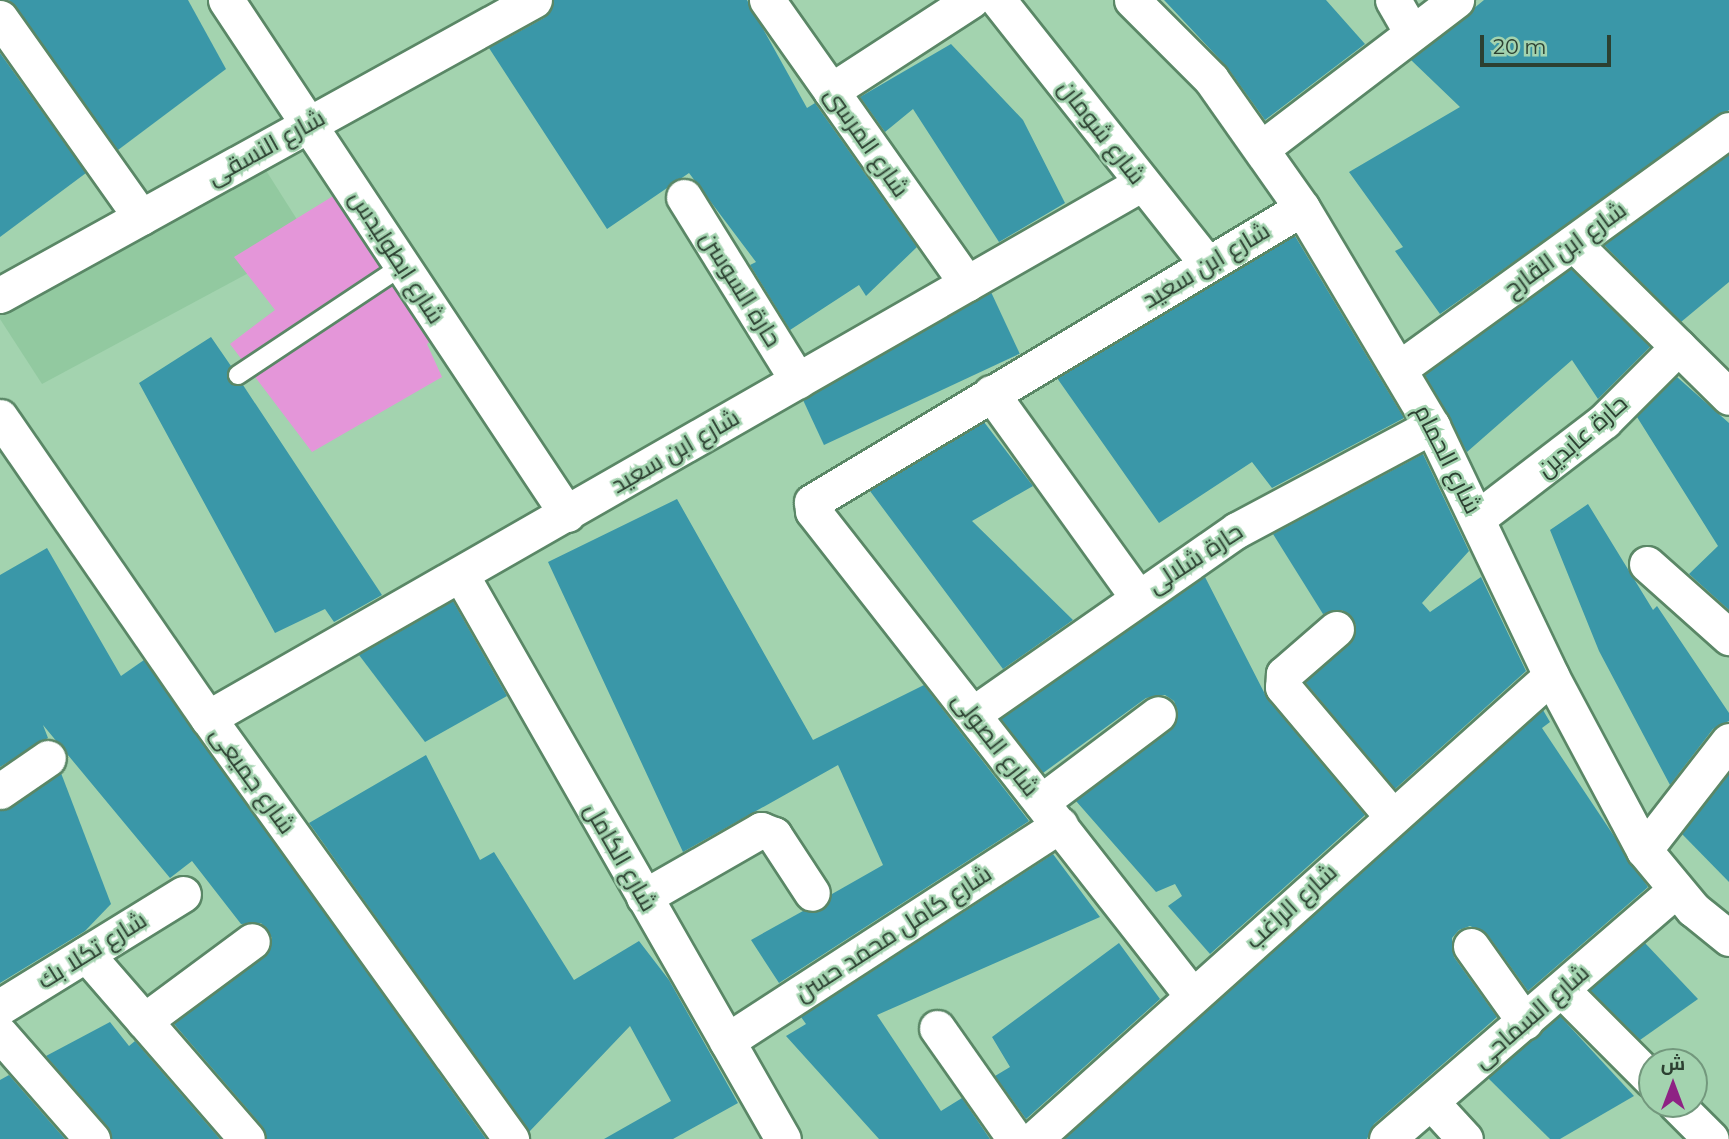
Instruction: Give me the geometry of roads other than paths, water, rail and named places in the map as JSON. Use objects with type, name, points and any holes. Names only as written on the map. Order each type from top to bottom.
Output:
[{"type":"street","name":"شارع ابطوليدس","points":[[226,0],[566,514]]},
{"type":"street","name":"شارع النسقى","points":[[0,295],[534,0]]},
{"type":"street","name":"شارع المرسى","points":[[767,0],[967,284]]},
{"type":"street","points":[[831,91],[971,0]]},
{"type":"street","name":"شارع شومان","points":[[998,0],[1207,264]]},
{"type":"street","name":"شارع الحمام","points":[[1132,0],[1211,79],[1302,208],[1400,368],[1432,426],[1479,517],[1551,676],[1644,849],[1675,890],[1729,938]]},
{"type":"street","points":[[1393,0],[1412,33]]},
{"type":"street","points":[[1262,148],[1455,0]]},
{"type":"street","points":[[0,18],[141,217]]},
{"type":"street","name":"شارع ابن القارح","points":[[1400,368],[1729,130]]},
{"type":"street","name":"شارع ابن سعيد","points":[[208,718],[1142,183]]},
{"type":"street","name":"حارة السوسن","points":[[684,197],[798,381]]},
{"type":"street","name":"شارع ابن سعيد","points":[[820,493],[1302,208]]},
{"type":"street","points":[[1573,243],[1729,397]]},
{"type":"street","name":"حارة عابدين","points":[[1479,517],[1604,421],[1678,347]]},
{"type":"street","points":[[991,393],[1137,596]]},
{"type":"street","name":"شارع جميعى","points":[[0,417],[208,718],[511,1139]]},
{"type":"street","name":"حارة شلالى","points":[[972,714],[1137,596],[1237,530],[1432,426]]},
{"type":"street","name":"شارع الصولى","points":[[820,493],[813,511],[1191,993]]},
{"type":"street","points":[[1647,564],[1729,636]]},
{"type":"street","name":"شارع الكامل","points":[[461,575],[783,1139]]},
{"type":"street","points":[[1336,629],[1284,674],[1283,687],[1392,816]]},
{"type":"street","name":"شارع الراغب","points":[[1034,1139],[1191,993],[1551,676]]},
{"type":"street","name":"شارع كامل محمد حسن","points":[[727,1041],[1050,813],[1158,714]]},
{"type":"street","points":[[1644,849],[1729,741]]},
{"type":"street","points":[[0,791],[48,758]]},
{"type":"street","points":[[644,897],[761,830],[774,835],[811,893]]},
{"type":"street","name":"شارع السماحى","points":[[1387,1139],[1675,890]]},
{"type":"street","name":"شارع تكلا بك","points":[[0,1007],[183,894]]},
{"type":"street","points":[[144,1021],[252,941]]},
{"type":"street","points":[[1471,947],[1525,1022]]},
{"type":"street","points":[[86,954],[247,1139]]},
{"type":"street","points":[[1562,990],[1638,1066]]},
{"type":"street","points":[[937,1028],[1015,1139]]},
{"type":"street","points":[[0,1034],[92,1139]]},
{"type":"street","points":[[1431,1102],[1465,1139]]},
{"type":"street","points":[[1690,1118],[1711,1139]]},
{"type":"lane","points":[[238,375],[402,265]]}]
